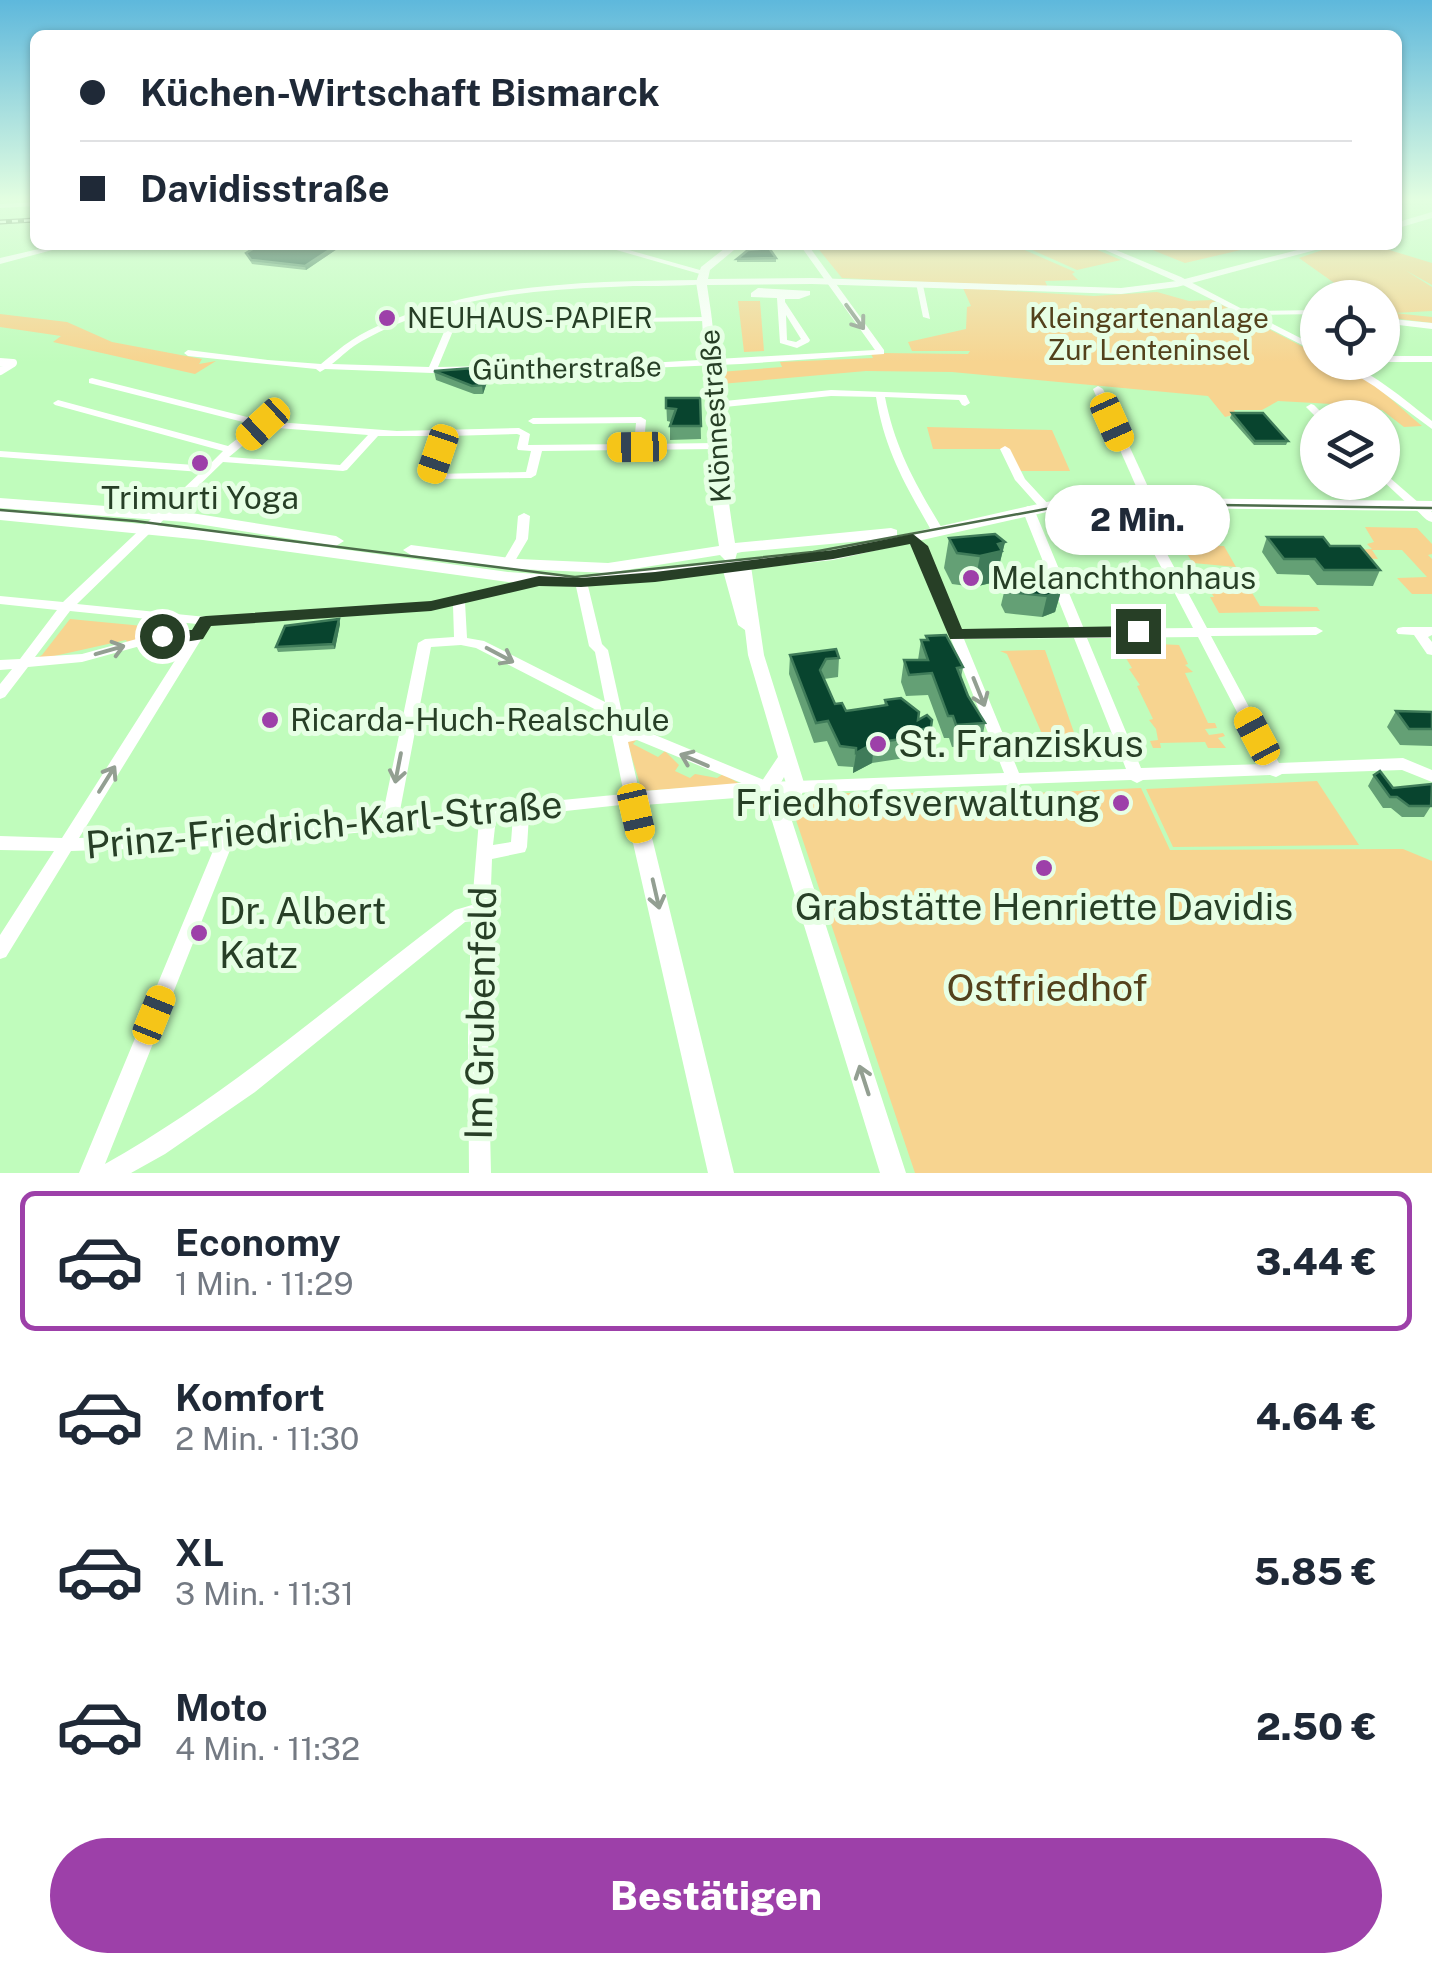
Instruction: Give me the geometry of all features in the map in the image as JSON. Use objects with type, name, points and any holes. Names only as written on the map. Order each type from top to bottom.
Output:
[{"type":"main road","points":[[707,275],[728,253]]},
{"type":"main road","points":[[707,275],[780,291],[830,282],[1086,292],[1184,282],[1299,253]]},
{"type":"main road","name":"Klönnestraße","points":[[707,275],[723,521],[736,557]]},
{"type":"main road","points":[[0,515],[153,522],[548,582],[682,558],[736,557],[806,542],[937,530],[1036,508],[1141,502],[1425,509]]},
{"type":"main road","points":[[0,503],[508,562],[577,576],[913,539],[937,530]]},
{"type":"main road","points":[[682,558],[710,542],[723,521]]},
{"type":"street","points":[[0,261],[35,253]]},
{"type":"street","points":[[630,253],[707,275]]},
{"type":"street","points":[[809,253],[830,282]]},
{"type":"street","points":[[1116,253],[1184,282],[1300,343]]},
{"type":"street","points":[[320,369],[349,345],[389,326],[475,300],[564,286],[707,275]]},
{"type":"street","name":"Güntherstraße","points":[[188,352],[320,369],[432,370],[712,365],[798,351],[881,352],[830,282]]},
{"type":"street","points":[[919,286],[927,316]]},
{"type":"street","points":[[780,291],[806,340],[798,351],[783,340],[780,291]]},
{"type":"street","points":[[1244,314],[1300,312]]},
{"type":"street","name":"Güntherstraße","points":[[432,370],[451,325],[708,315]]},
{"type":"street","points":[[1400,322],[1432,326]]},
{"type":"street","points":[[1400,359],[1432,359]]},
{"type":"street","points":[[0,362],[13,364],[0,371]]},
{"type":"street","points":[[92,380],[263,424],[374,433],[524,432],[522,448],[716,446]]},
{"type":"street","points":[[1370,380],[1432,426]]},
{"type":"street","points":[[1098,389],[1141,502],[1200,631],[1276,771]]},
{"type":"street","points":[[714,405],[812,394],[963,397]]},
{"type":"street","points":[[880,394],[890,444],[904,478],[937,530]]},
{"type":"street","points":[[58,403],[230,450]]},
{"type":"street","points":[[533,421],[568,425],[640,420],[639,447]]},
{"type":"street","points":[[0,694],[67,606],[220,459],[263,424]]},
{"type":"street","points":[[445,432],[430,475],[433,477],[531,475],[537,448]]},
{"type":"street","points":[[220,459],[344,468],[374,433]]},
{"type":"street","points":[[1005,449],[1036,508],[1076,632],[1137,776]]},
{"type":"street","points":[[0,454],[210,469]]},
{"type":"street","points":[[1400,489],[1425,509]]},
{"type":"street","points":[[508,562],[522,539],[524,516]]},
{"type":"street","points":[[913,539],[920,546],[1014,782]]},
{"type":"street","points":[[736,557],[744,622],[750,629],[796,786],[782,821]]},
{"type":"street","points":[[577,576],[615,713],[721,1173]]},
{"type":"street","points":[[0,666],[82,658],[202,628],[459,601],[548,582]]},
{"type":"street","points":[[0,600],[67,606],[202,628]]},
{"type":"street","points":[[459,601],[461,641]]},
{"type":"street","points":[[0,951],[202,628]]},
{"type":"street","points":[[956,635],[1316,631]]},
{"type":"street","points":[[1403,631],[1430,631]]},
{"type":"street","points":[[1430,631],[1420,636],[1432,651]]},
{"type":"street","points":[[389,825],[425,644],[479,644],[615,713]]},
{"type":"street","points":[[620,738],[638,734],[768,788],[1014,782],[1403,764],[1432,776]]},
{"type":"street","points":[[768,788],[788,757]]},
{"type":"street","points":[[768,788],[782,821],[893,1173]]},
{"type":"street","name":"Prinz-Friedrich-Karl-Straße","points":[[0,843],[64,846],[226,840],[768,788]]},
{"type":"street","name":"Im Grubenfeld","points":[[484,854],[520,847],[520,809]]},
{"type":"street","name":"Im Grubenfeld","points":[[480,1173],[478,912],[488,814]]},
{"type":"street","points":[[90,1173],[226,840]]},
{"type":"street","points":[[110,1173],[238,1089],[364,996],[461,915],[478,912]]},
{"type":"green space","points":[[821,253],[1031,253],[1075,272],[1072,274],[1078,280],[1045,281],[1048,288],[842,278]]},
{"type":"green space","points":[[1038,253],[1104,253],[1121,260],[1077,270]]},
{"type":"green space","points":[[1159,253],[1229,253],[1185,263]]},
{"type":"green space","points":[[1314,253],[1398,253],[1432,263],[1432,285],[1405,270],[1432,287],[1432,311],[1400,313],[1400,280],[1330,280],[1299,258]]},
{"type":"green space","name":"Kleingartenanlage Zur Lenteninsel","points":[[963,288],[1094,296],[1157,292],[1189,301],[1212,300],[1300,345],[1300,380],[1366,380],[1393,400],[1278,401],[1262,410],[1234,410],[1236,414],[1225,417],[1208,396],[952,372],[866,371],[721,384],[720,372],[782,367],[780,362],[873,358],[871,354],[881,353],[968,354],[970,351],[912,351],[908,342],[966,329],[967,307],[971,306]]},
{"type":"green space","points":[[738,301],[760,301],[764,351],[744,352]]},
{"type":"green space","points":[[0,314],[67,322],[112,342],[202,359],[199,364],[216,361],[195,374],[53,342],[61,336],[0,327]]},
{"type":"green space","points":[[1400,314],[1432,317],[1432,323],[1400,319]]},
{"type":"green space","points":[[1400,407],[1422,426],[1400,424]]},
{"type":"green space","points":[[927,427],[1052,430],[1070,471],[1020,471],[1009,449],[933,449]]},
{"type":"green space","points":[[1365,527],[1417,528],[1432,544],[1432,554],[1428,555],[1432,559],[1432,594],[1412,594],[1397,578],[1427,577],[1402,550],[1372,550],[1378,559],[1362,558],[1354,550],[1372,549],[1367,544],[1374,542]]},
{"type":"green space","points":[[1179,539],[1215,540],[1224,546],[1236,567],[1193,563],[1187,554],[1198,555],[1199,550],[1186,550]]},
{"type":"green space","points":[[1198,573],[1232,574],[1236,581],[1245,581],[1260,606],[1317,607],[1320,611],[1219,613],[1210,597],[1214,597],[1202,583],[1233,585],[1230,581],[1205,581]]},
{"type":"green space","points":[[70,619],[143,626],[152,633],[128,644],[126,640],[32,661],[42,655]]},
{"type":"green space","points":[[1158,644],[1179,645],[1188,664],[1185,665],[1193,672],[1185,673],[1208,723],[1215,723],[1217,728],[1205,729],[1209,735],[1223,733],[1225,736],[1218,738],[1226,748],[1208,748],[1205,742],[1160,743],[1161,748],[1153,748],[1150,741],[1158,740],[1149,720],[1153,719],[1121,650],[1136,648],[1144,654],[1162,653]]},
{"type":"green space","points":[[1045,650],[1077,741],[1046,743],[1007,654],[1000,651]]},
{"type":"green space","points":[[638,738],[633,744],[658,757],[665,751],[679,765],[675,771],[690,778],[695,774],[717,778],[723,774],[740,784],[642,791],[627,741]]},
{"type":"green space","points":[[1317,781],[1359,845],[1173,847],[1146,789]]},
{"type":"green space","name":"Ostfriedhof","points":[[1141,788],[1170,850],[1403,849],[1432,861],[1432,1173],[915,1173],[796,820],[819,793],[1035,793]]},
{"type":"building","points":[[246,253],[325,253],[305,266],[251,260]]},
{"type":"building","points":[[745,253],[772,253],[776,258],[737,259]]},
{"type":"building","points":[[488,367],[482,385],[472,386],[434,371]]},
{"type":"building","points":[[666,398],[700,398],[701,426],[670,426],[676,409],[666,408]]},
{"type":"building","points":[[1232,413],[1263,413],[1288,441],[1255,441]]},
{"type":"building","points":[[995,534],[1005,542],[998,544],[1002,551],[980,556],[957,553],[949,538]]},
{"type":"building","points":[[1267,537],[1323,537],[1330,546],[1360,546],[1380,570],[1324,570],[1315,559],[1284,559]]},
{"type":"building","points":[[1035,571],[1054,576],[1061,591],[1047,596],[1009,592],[1006,584],[1012,575]]},
{"type":"building","points":[[339,619],[333,644],[276,647],[285,626]]},
{"type":"building","points":[[946,635],[963,667],[957,668],[968,696],[985,723],[956,725],[953,716],[948,716],[932,673],[909,675],[904,660],[928,660],[921,640]]},
{"type":"building","points":[[836,649],[839,658],[826,659],[820,670],[835,704],[842,703],[846,711],[887,705],[885,700],[901,698],[919,712],[918,720],[927,715],[932,720],[931,727],[909,733],[908,738],[874,743],[856,753],[856,748],[840,746],[828,721],[816,723],[790,655]]},
{"type":"building","points":[[1396,711],[1432,712],[1432,729],[1409,729]]},
{"type":"building","points":[[1380,771],[1393,788],[1432,784],[1431,806],[1409,806],[1390,797],[1374,775]]},
{"type":"tram line","points":[[0,510],[135,521],[575,577],[813,552],[1078,503],[1432,508]]},
{"type":"place","name":"NEUHAUS-PAPIER","points":[[387,318]]},
{"type":"place","name":"Trimurti Yoga","points":[[200,463]]},
{"type":"place","name":"Melanchthonhaus","points":[[971,578]]},
{"type":"place","name":"Ricarda-Huch-Realschule","points":[[270,720]]},
{"type":"place","name":"St. Franziskus","points":[[878,744]]},
{"type":"place","name":"Friedhofsverwaltung","points":[[1121,803]]},
{"type":"place","name":"Grabstätte Henriette Davidis","points":[[1044,868]]},
{"type":"place","name":"Dr. Albert Katz","points":[[199,933]]},
{"type":"route","points":[[162,636],[197,635],[206,621],[431,606],[539,581],[655,577],[768,564],[913,539],[920,546],[956,635],[1138,631]]}]
